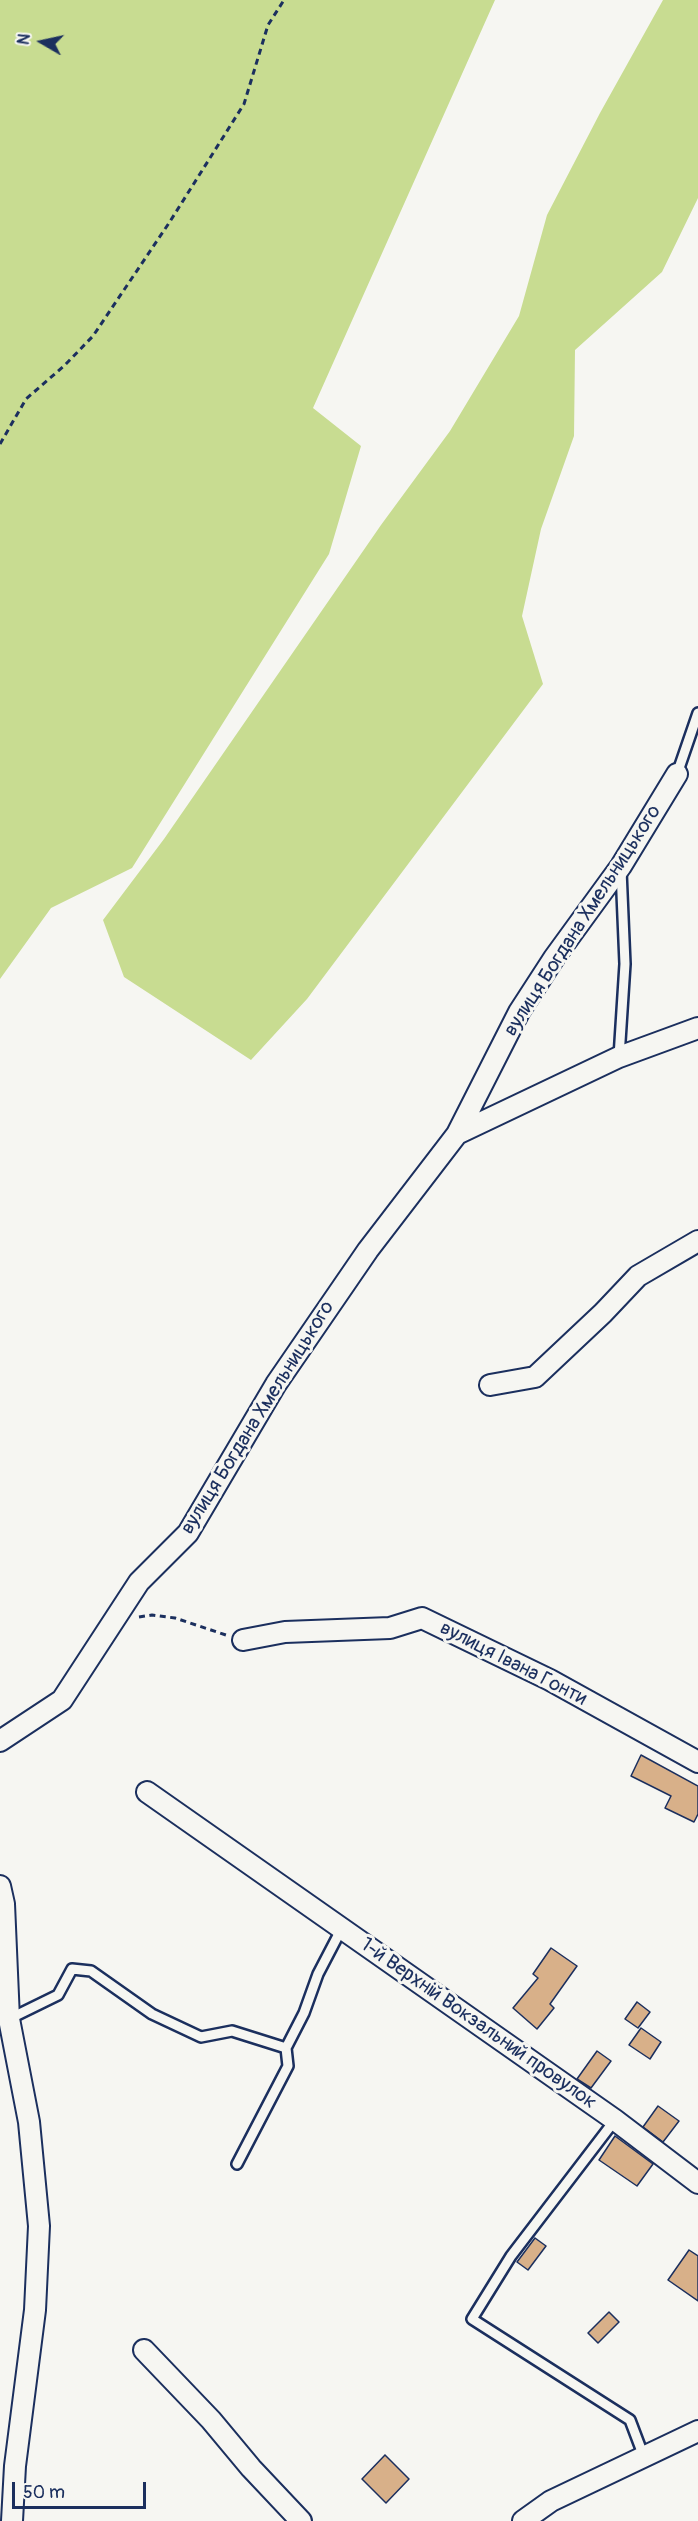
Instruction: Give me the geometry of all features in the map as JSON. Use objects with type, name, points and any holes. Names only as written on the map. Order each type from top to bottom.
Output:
[{"type":"street","name":"вулиця Богдана Хмельницького","points":[[0,1742],[62,1700],[139,1582],[188,1533],[276,1384],[368,1250],[457,1134],[519,1012],[554,958],[621,866],[677,774]]},
{"type":"street","name":"вулиця Богдана Хмельницького","points":[[457,1134],[619,1057],[698,1028]]},
{"type":"street","points":[[490,1385],[535,1377],[603,1313],[638,1276],[698,1241]]},
{"type":"street","name":"вулиця Івана Гонти","points":[[243,1640],[285,1632],[390,1628],[422,1618],[550,1680],[698,1762]]},
{"type":"street","name":"1-й Верхній Вокзальний провулок","points":[[147,1792],[615,2120],[698,2183]]},
{"type":"street","points":[[0,1887],[3,1970],[9,2019],[29,2122],[39,2226],[35,2310],[15,2466],[12,2521]]},
{"type":"street","points":[[144,2350],[211,2420],[251,2468],[301,2521]]},
{"type":"street","points":[[523,2521],[551,2501],[698,2431]]},
{"type":"lane","points":[[677,774],[698,713]]},
{"type":"lane","points":[[619,1057],[625,964],[621,866]]},
{"type":"lane","name":"1-й Верхній Вокзальний провулок","points":[[237,2164],[288,2066],[286,2048],[304,2013],[318,1974],[342,1928]]},
{"type":"lane","points":[[9,2019],[58,1995],[72,1969],[91,1971],[152,2014],[201,2037],[232,2031],[286,2048]]},
{"type":"lane","name":"1-й Верхній Вокзальний провулок","points":[[615,2120],[511,2256],[472,2319],[630,2420],[644,2457]]},
{"type":"path","points":[[0,444],[26,399],[65,365],[93,336],[169,223],[244,104],[268,25],[284,0]]},
{"type":"path","points":[[114,1620],[152,1615],[175,1618],[243,1640]]},
{"type":"green space","points":[[0,0],[495,0],[313,408],[361,446],[329,554],[132,868],[51,908],[0,979]]},
{"type":"green space","points":[[663,0],[698,0],[698,198],[662,272],[575,350],[574,436],[541,529],[522,616],[543,684],[307,999],[251,1060],[124,977],[103,920],[164,839],[381,525],[450,431],[519,316],[547,215]]},
{"type":"building","points":[[641,1755],[698,1786],[698,1814],[694,1822],[665,1808],[671,1796],[631,1776]]},
{"type":"building","points":[[551,1948],[577,1966],[550,2004],[554,2008],[537,2029],[513,2008],[538,1978],[533,1974]]},
{"type":"building","points":[[637,2002],[650,2012],[638,2028],[625,2019]]},
{"type":"building","points":[[641,2028],[661,2042],[650,2059],[629,2045]]},
{"type":"building","points":[[597,2051],[611,2061],[591,2088],[577,2079]]},
{"type":"building","points":[[658,2106],[679,2121],[663,2142],[643,2127]]},
{"type":"building","points":[[615,2136],[653,2164],[637,2186],[599,2160]]},
{"type":"building","points":[[535,2238],[546,2246],[528,2270],[517,2262]]},
{"type":"building","points":[[689,2250],[698,2256],[698,2301],[668,2280]]},
{"type":"building","points":[[609,2312],[619,2322],[598,2343],[588,2333]]},
{"type":"building","points":[[385,2455],[409,2479],[386,2503],[362,2479]]}]
